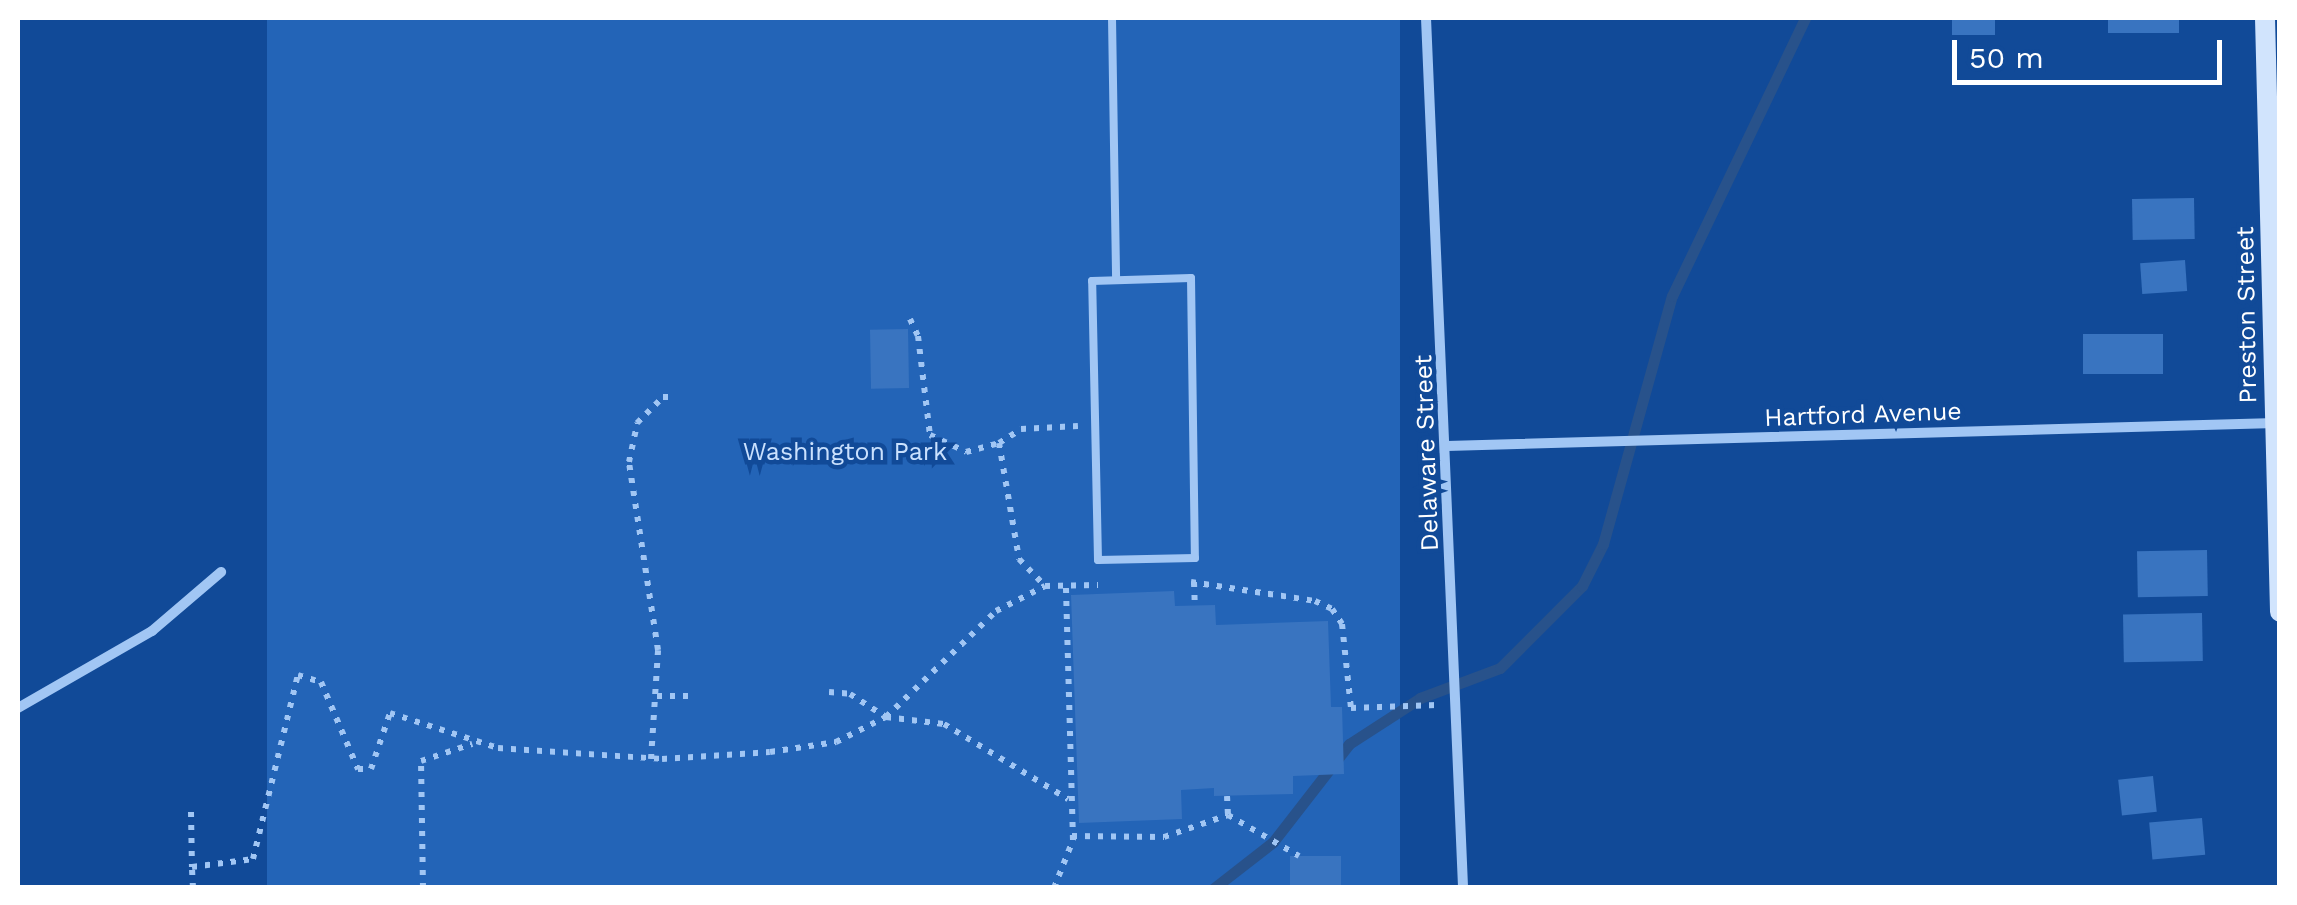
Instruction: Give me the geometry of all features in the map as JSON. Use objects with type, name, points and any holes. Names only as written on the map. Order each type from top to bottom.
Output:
[{"type":"street","name":"Delaware Street","points":[[1426,18],[1463,888]]},
{"type":"street","name":"Preston Street","points":[[2264,18],[2280,612]]},
{"type":"street","name":"Hartford Avenue","points":[[1447,446],[2277,423]]},
{"type":"street","points":[[18,708],[152,632],[221,572]]},
{"type":"lane","points":[[1112,18],[1116,279]]},
{"type":"lane","points":[[1192,278],[1195,558],[1098,560],[1092,281],[1116,279],[1192,278]]},
{"type":"path","points":[[910,318],[918,336],[930,435],[966,452],[999,444],[1021,429],[1094,426]]},
{"type":"path","points":[[651,759],[656,696],[654,591],[629,462],[638,423],[664,397],[675,397]]},
{"type":"path","points":[[999,444],[1020,558],[1045,586]]},
{"type":"path","points":[[1177,582],[1315,601],[1332,610],[1342,624],[1351,708],[1402,706]]},
{"type":"path","points":[[1194,582],[1195,606]]},
{"type":"path","points":[[192,867],[253,859],[298,675],[321,682],[358,770],[371,770],[390,713],[473,743],[651,759],[836,742],[886,717],[996,611],[1045,586],[1104,584]]},
{"type":"path","points":[[1054,888],[1072,836],[1066,585]]},
{"type":"path","points":[[829,692],[850,694],[886,717],[944,724],[1069,800]]},
{"type":"path","points":[[656,696],[690,696]]},
{"type":"path","points":[[423,888],[422,761],[473,743]]},
{"type":"path","points":[[1228,796],[1228,815]]},
{"type":"path","points":[[191,812],[193,888]]},
{"type":"path","points":[[1072,836],[1164,837],[1228,815],[1299,856]]},
{"type":"green space","name":"Washington Park","points":[[267,18],[1400,18],[1400,887],[267,887]]},
{"type":"building","points":[[1952,18],[1995,18],[1995,35],[1952,35]]},
{"type":"building","points":[[2108,18],[2179,18],[2179,33],[2108,33]]},
{"type":"building","points":[[2194,198],[2195,239],[2133,240],[2132,199]]},
{"type":"building","points":[[2185,260],[2187,291],[2142,294],[2140,263]]},
{"type":"building","points":[[908,329],[909,388],[871,389],[870,330]]},
{"type":"building","points":[[2083,334],[2163,334],[2163,374],[2083,374]]},
{"type":"building","points":[[2207,550],[2208,596],[2138,597],[2137,551]]},
{"type":"building","points":[[1174,591],[1175,606],[1215,605],[1216,625],[1328,621],[1331,707],[1342,707],[1344,774],[1293,776],[1293,794],[1214,796],[1214,788],[1181,790],[1182,819],[1079,823],[1071,595]]},
{"type":"building","points":[[2202,613],[2203,661],[2124,662],[2123,614]]},
{"type":"building","points":[[2153,776],[2157,812],[2122,815],[2118,780]]},
{"type":"building","points":[[2202,818],[2205,855],[2152,859],[2149,823]]},
{"type":"building","points":[[1290,856],[1341,856],[1341,888],[1290,888]]},
{"type":"waterway","points":[[1214,888],[1273,842],[1349,744],[1420,698],[1500,668],[1582,586],[1603,544],[1672,296],[1805,18]]}]
